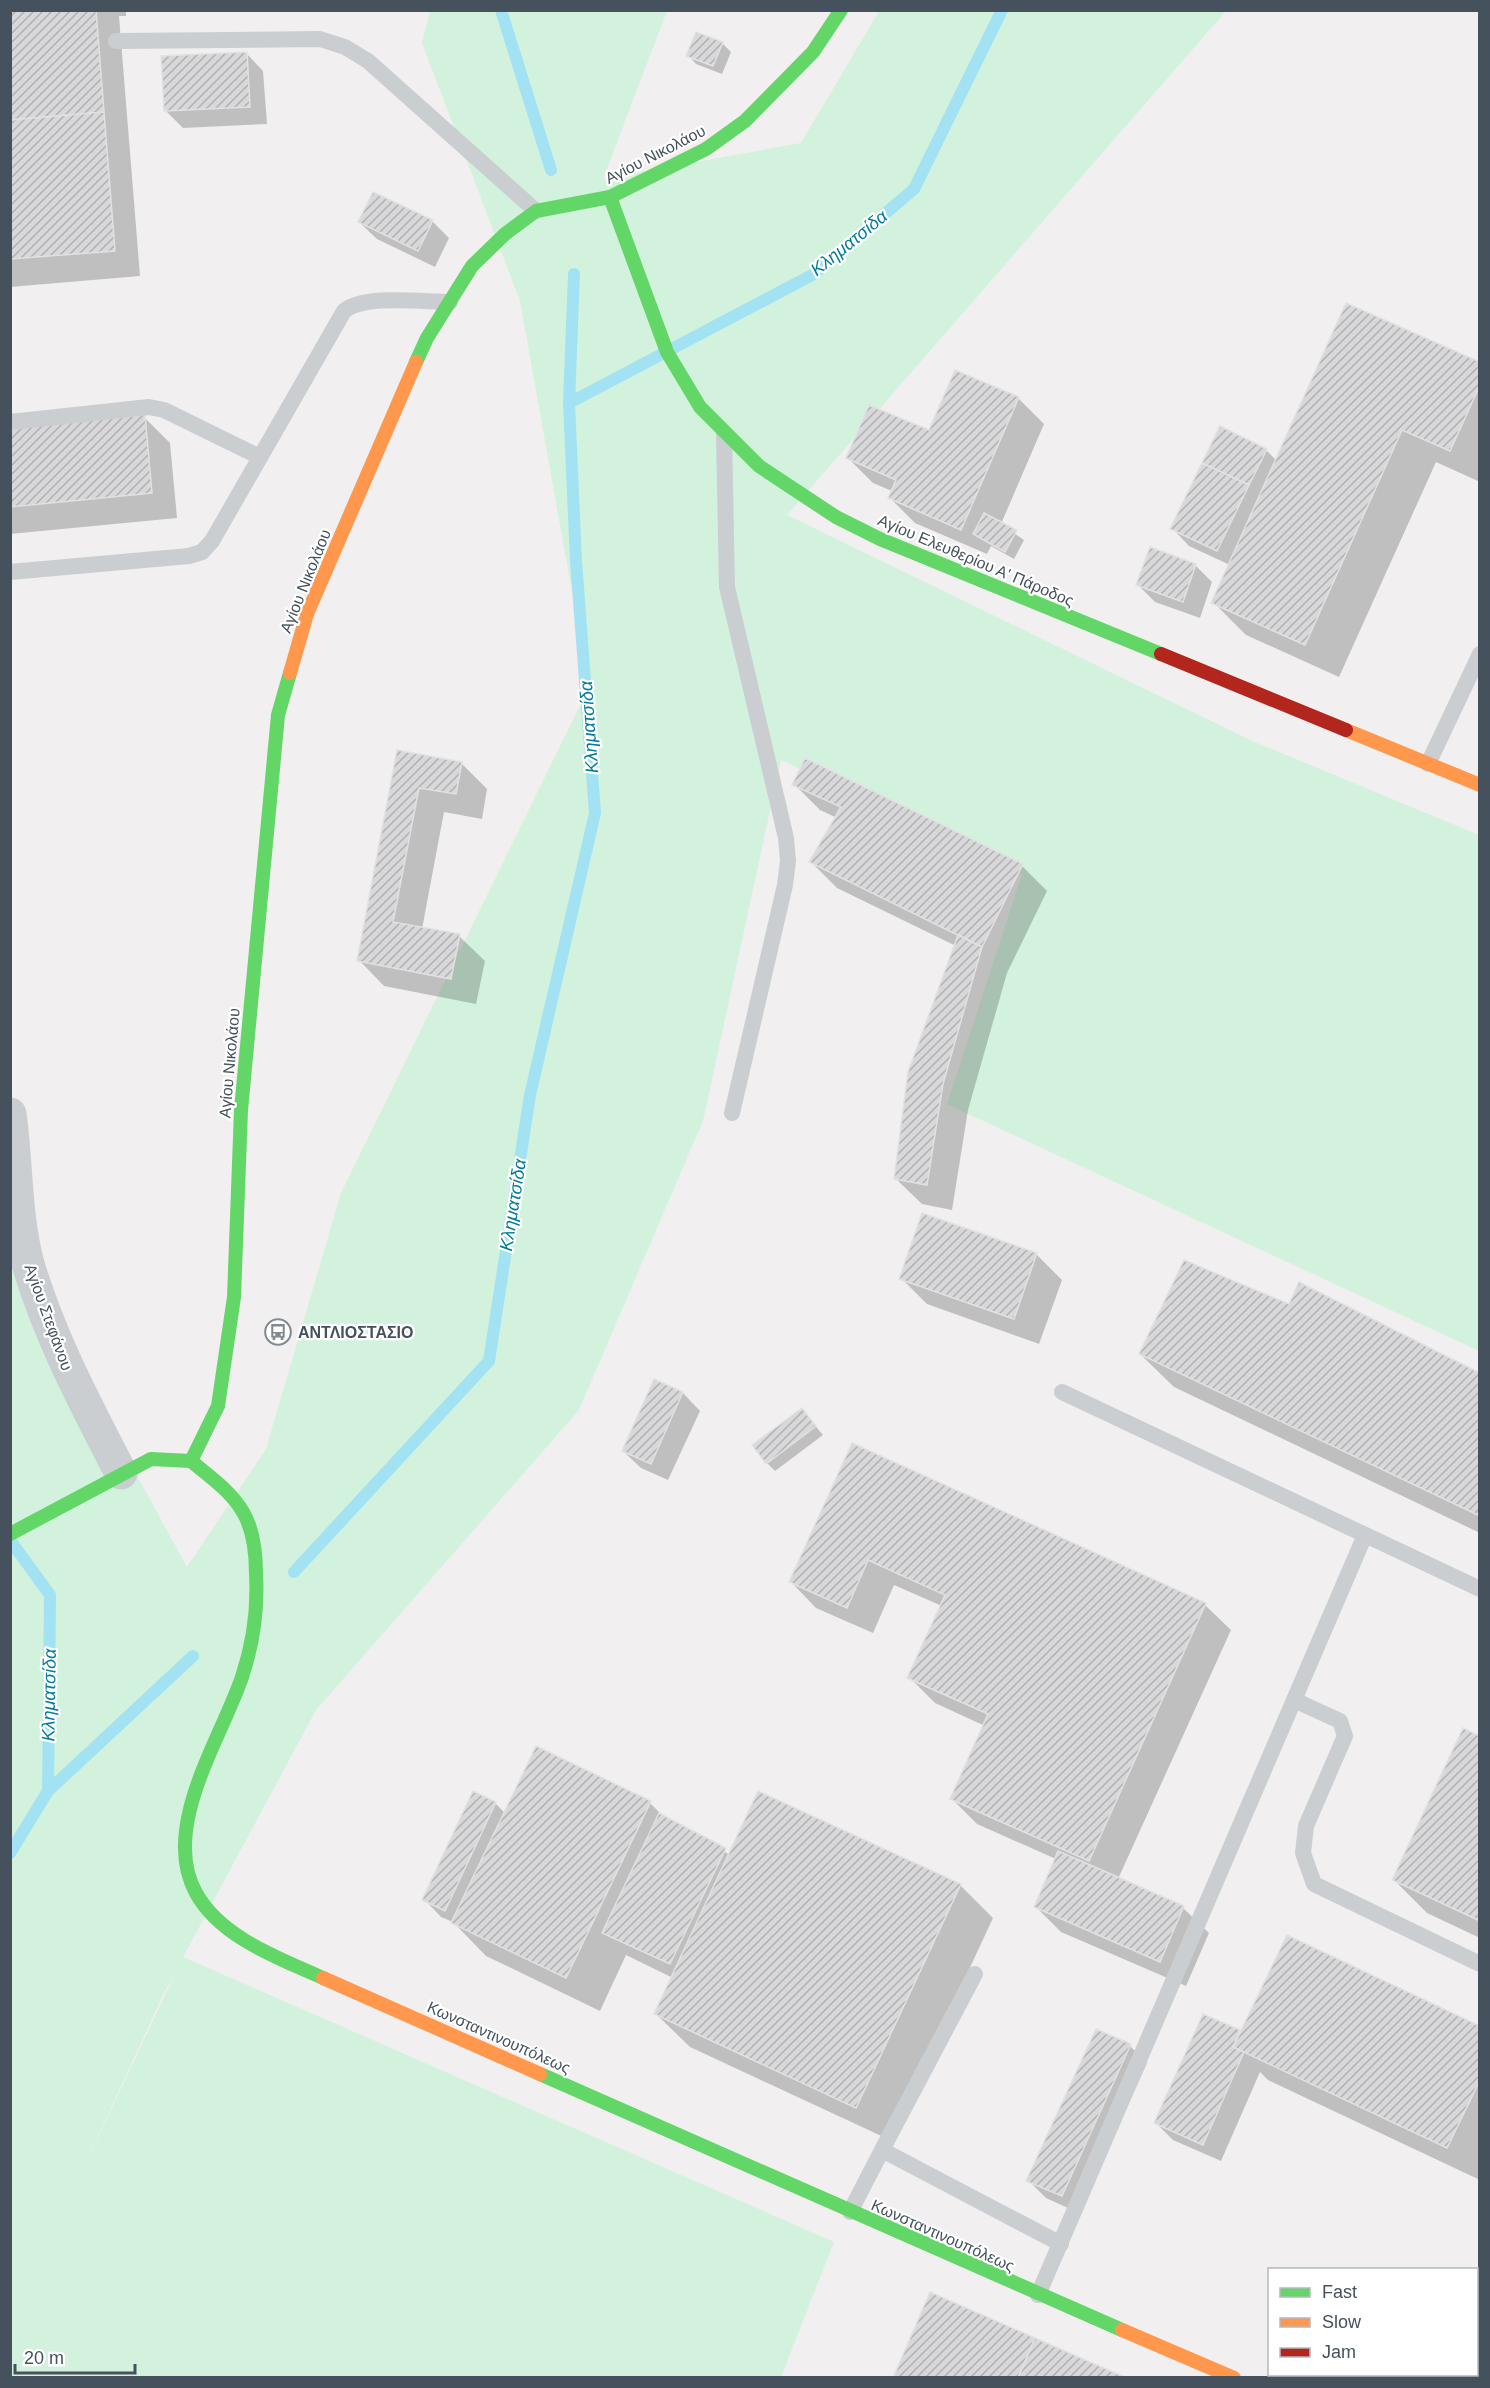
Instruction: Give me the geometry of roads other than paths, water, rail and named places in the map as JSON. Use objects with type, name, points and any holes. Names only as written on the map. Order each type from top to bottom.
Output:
[{"type":"street","name":"Αγίου Νικολάου","points":[[191,1461],[218,1406],[234,1297],[241,1110],[278,715],[306,614],[427,338],[472,266],[505,234],[536,211],[610,197],[706,149],[745,121],[813,52],[841,10]]},
{"type":"street","name":"Αγίου Ελευθερίου Α' Πάροδος","points":[[610,197],[667,352],[700,407],[759,466],[836,517],[880,539],[1479,785]]},
{"type":"street","name":"Αγίου Στεφάνου","points":[[10,1114],[20,1215],[28,1263],[59,1352],[121,1473]]},
{"type":"street","points":[[10,1534],[151,1459],[168,1458],[191,1461]]},
{"type":"street","name":"Κωνσταντινουπόλεως","points":[[191,1461],[224,1487],[244,1514],[254,1549],[258,1589],[254,1630],[238,1689],[209,1753],[184,1842],[186,1870],[196,1893],[210,1912],[237,1935],[269,1953],[1038,2295],[1234,2378]]},
{"type":"lane","points":[[116,41],[320,39],[345,47],[368,61],[536,211]]},
{"type":"lane","points":[[10,572],[189,556],[202,552],[212,541],[339,318],[350,306],[365,302],[450,302]]},
{"type":"lane","points":[[10,422],[149,407],[164,410],[260,457]]},
{"type":"lane","points":[[724,432],[727,587],[786,838],[788,861],[785,885],[732,1113]]},
{"type":"lane","points":[[1428,764],[1479,654]]},
{"type":"lane","points":[[1062,1392],[1479,1589]]},
{"type":"lane","points":[[1038,2295],[1365,1535]]},
{"type":"lane","points":[[1294,1700],[1340,1721],[1345,1736],[1306,1826],[1303,1854],[1314,1884],[1479,1964]]},
{"type":"lane","points":[[850,2212],[975,1974]]},
{"type":"lane","points":[[882,2150],[1061,2244]]},
{"type":"waterway","name":"Κληματσίδα","points":[[501,10],[551,170]]},
{"type":"waterway","name":"Κληματσίδα","points":[[294,1572],[489,1361],[530,1095],[595,813],[576,561],[569,403],[814,274],[914,189],[1002,10]]},
{"type":"waterway","points":[[569,403],[574,274]]},
{"type":"waterway","name":"Κληματσίδα","points":[[10,1540],[50,1595],[48,1791],[10,1853]]},
{"type":"waterway","points":[[48,1791],[193,1656]]},
{"type":"place","name":"ΑΝΤΛΙΟΣΤΑΣΙΟ","points":[[278,1332]]}]
